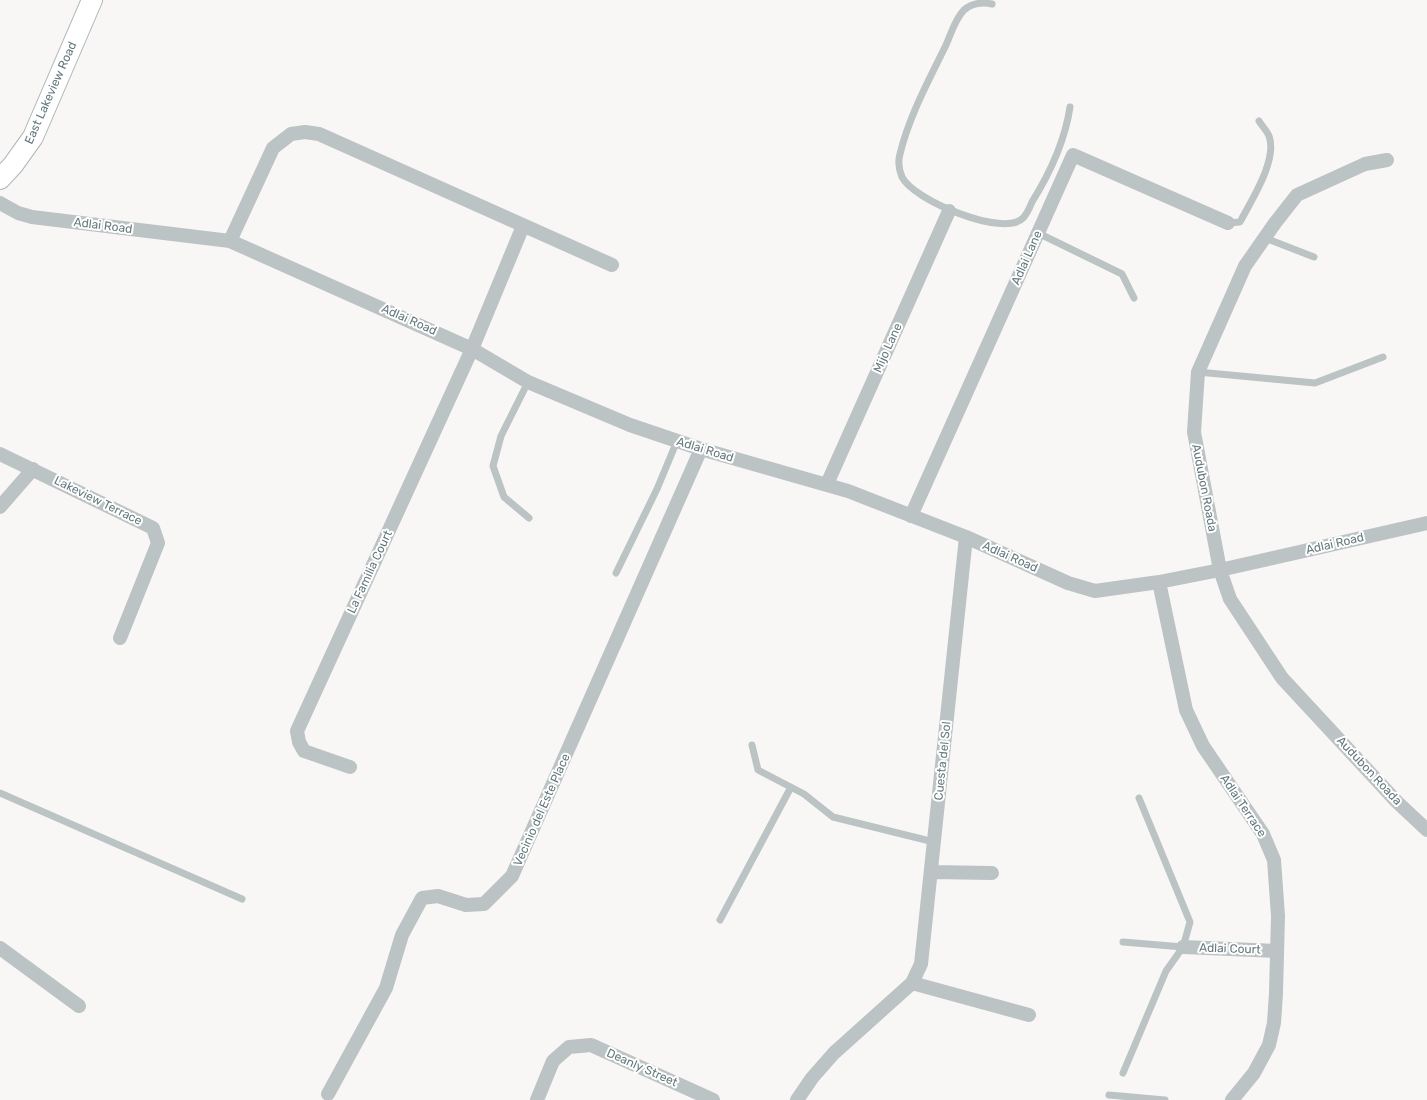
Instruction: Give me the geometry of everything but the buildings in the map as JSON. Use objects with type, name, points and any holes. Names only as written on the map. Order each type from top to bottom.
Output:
[{"type":"street","name":"East Lakeview Road","points":[[0,179],[13,166],[33,137],[92,0]]},
{"type":"street","points":[[230,241],[273,148],[291,134],[305,132],[319,134],[612,265]]},
{"type":"street","name":"Adlai Lane","points":[[911,516],[1073,155],[1228,223]]},
{"type":"street","name":"Audubon Roada","points":[[1387,160],[1365,164],[1297,195],[1245,266],[1198,372],[1194,432],[1220,570],[1230,599],[1282,678],[1397,802],[1427,830]]},
{"type":"street","name":"Adlai Road","points":[[0,203],[18,213],[32,217],[230,241],[472,349],[528,382],[630,424],[701,450],[827,484],[966,537],[1068,584],[1095,591],[1159,582],[1220,570],[1427,523]]},
{"type":"street","name":"Mijo Lane","points":[[827,484],[949,211]]},
{"type":"street","points":[[472,349],[523,226]]},
{"type":"street","name":"La Familia Court","points":[[350,767],[304,751],[298,742],[297,731],[472,349]]},
{"type":"street","name":"Vecinio del Este Place","points":[[328,1094],[386,988],[402,935],[422,898],[438,896],[466,905],[484,904],[512,876],[701,450]]},
{"type":"street","name":"Lakeview Terrace","points":[[0,454],[154,528],[158,543],[120,638]]},
{"type":"street","points":[[0,507],[33,469]]},
{"type":"street","name":"Cuesta del Sol","points":[[797,1100],[812,1078],[834,1053],[912,982],[922,964],[966,537]]},
{"type":"street","name":"Adlai Terrace","points":[[1159,582],[1186,710],[1203,746],[1263,834],[1274,860],[1277,889],[1276,1000],[1274,1023],[1269,1045],[1254,1073],[1232,1100]]},
{"type":"street","points":[[932,872],[992,873]]},
{"type":"street","name":"Adlai Court","points":[[1183,947],[1277,951]]},
{"type":"street","points":[[0,948],[79,1006]]},
{"type":"street","points":[[912,982],[1029,1015]]},
{"type":"street","name":"Deanly Street","points":[[537,1100],[554,1061],[569,1047],[591,1045],[713,1100]]},
{"type":"lane","points":[[992,4],[975,4],[963,11],[924,90],[900,154],[900,170],[906,183],[917,192],[949,211],[994,223],[1009,225],[1023,218],[1040,190],[1058,152],[1067,125],[1070,107]]},
{"type":"lane","points":[[1228,223],[1240,222],[1262,180],[1271,154],[1269,137],[1259,120]]},
{"type":"lane","points":[[1038,233],[1122,274],[1134,298]]},
{"type":"lane","points":[[1265,238],[1314,257]]},
{"type":"lane","points":[[1198,372],[1316,383],[1383,357]]},
{"type":"lane","points":[[528,382],[501,436],[493,466],[504,497],[529,518]]},
{"type":"lane","points":[[616,573],[657,489],[677,441]]},
{"type":"lane","points":[[752,745],[758,770],[804,794],[833,817],[934,842]]},
{"type":"lane","points":[[720,920],[791,787]]},
{"type":"lane","points":[[0,793],[242,899]]},
{"type":"lane","points":[[1123,1073],[1166,971],[1183,947],[1190,922],[1139,798]]},
{"type":"lane","points":[[1123,942],[1183,947]]},
{"type":"lane","points":[[1109,1095],[1165,1100]]}]
